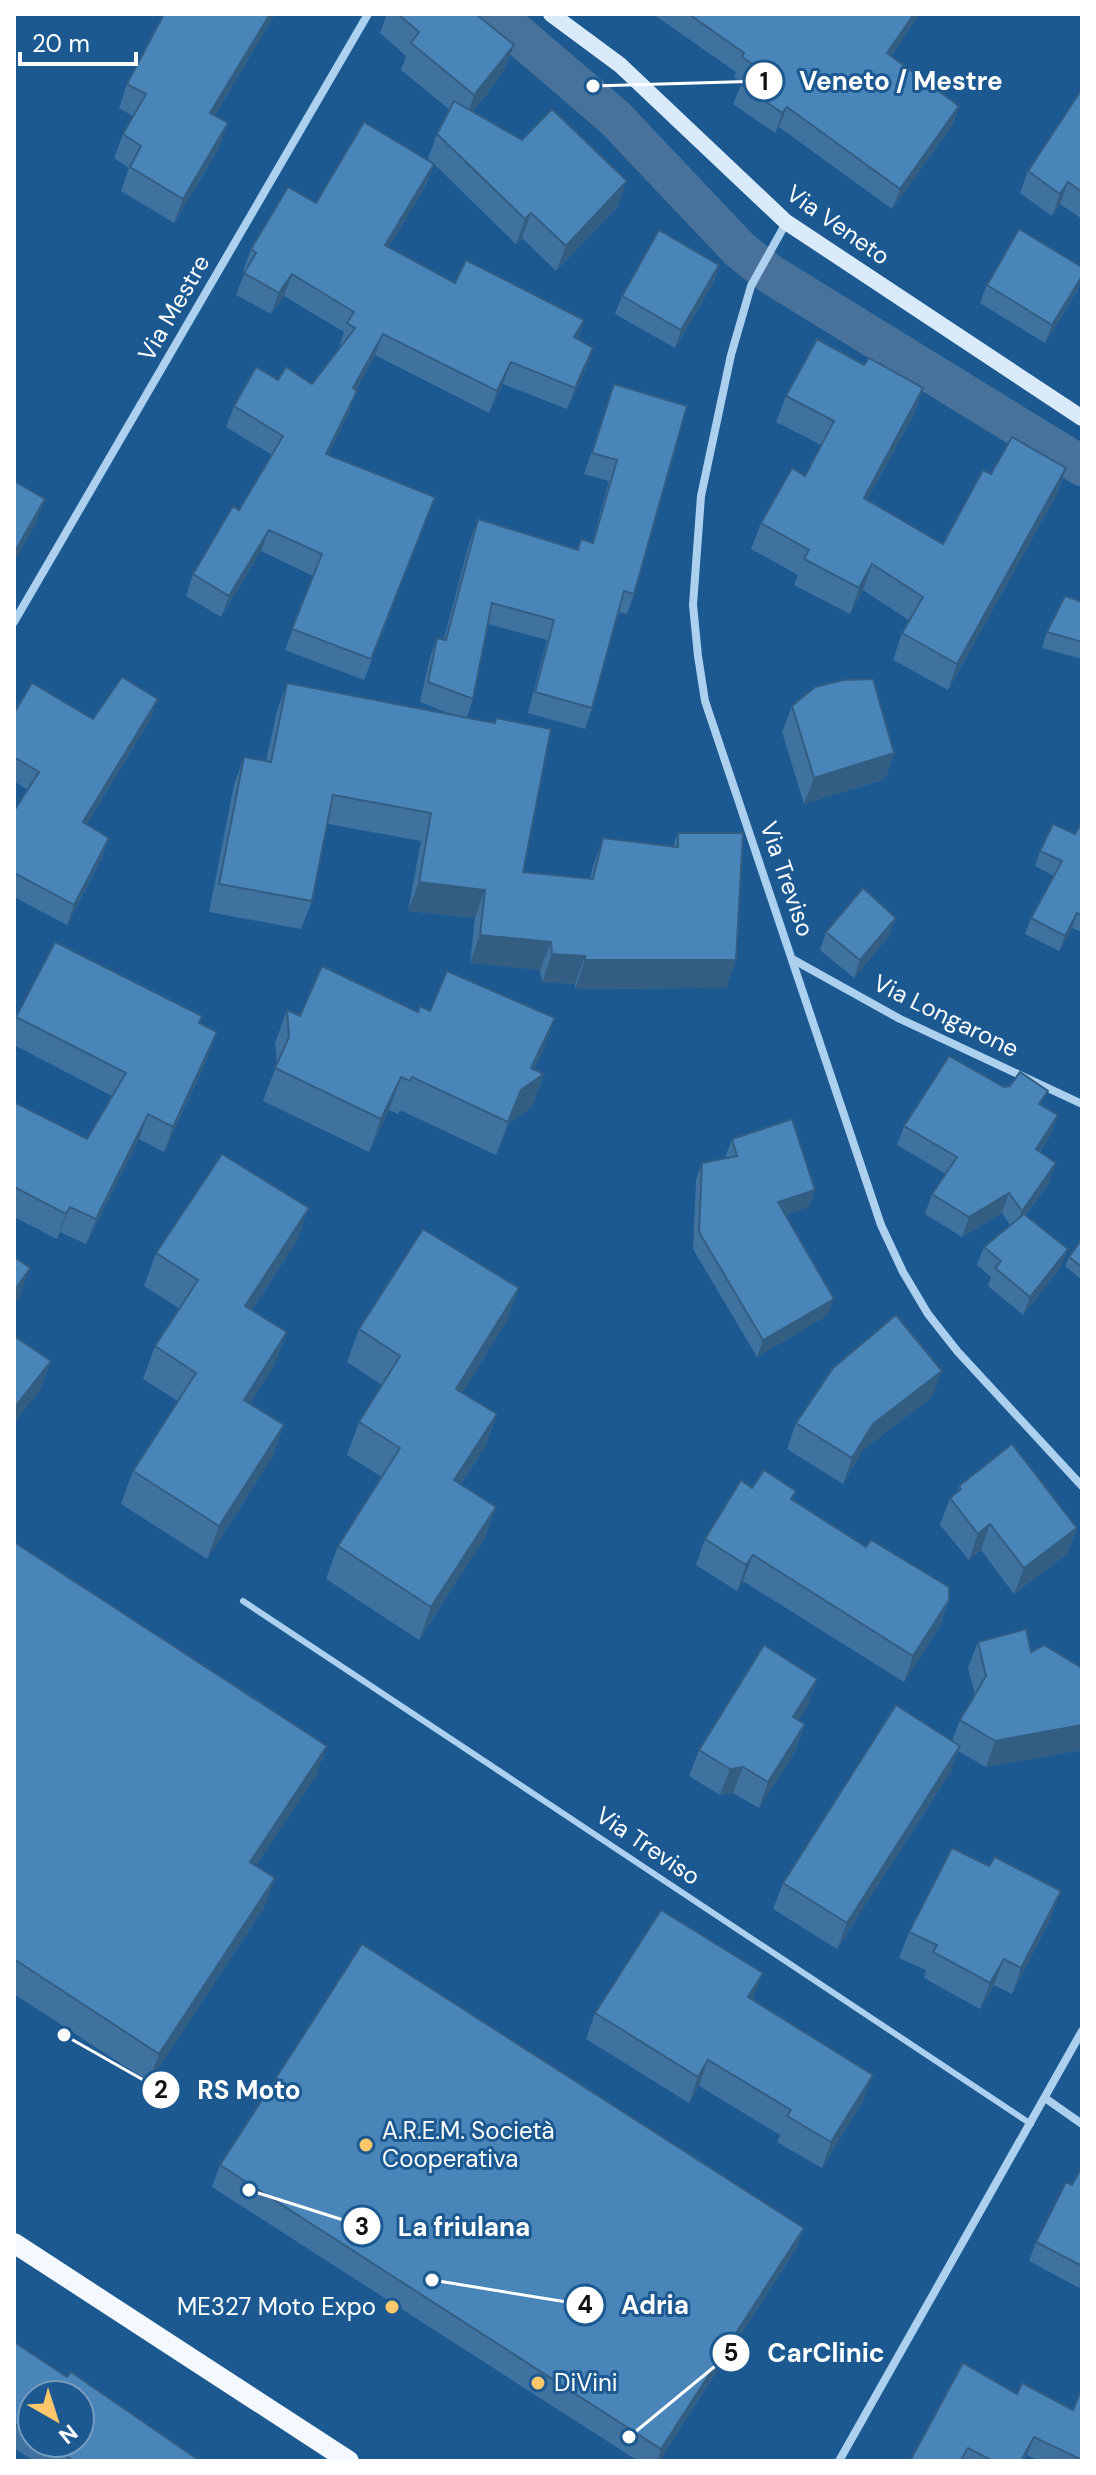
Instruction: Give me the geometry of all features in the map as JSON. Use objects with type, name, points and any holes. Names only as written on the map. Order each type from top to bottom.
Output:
[{"type":"main road","points":[[14,2243],[349,2461]]},
{"type":"street","name":"Via Mestre","points":[[14,622],[368,14]]},
{"type":"street","name":"Via Veneto","points":[[551,14],[620,65],[786,222],[1082,418]]},
{"type":"street","name":"Via Treviso","points":[[786,222],[751,286],[731,355],[701,496],[693,605],[705,701],[881,1225],[903,1272],[958,1352],[1082,1486]]},
{"type":"street","name":"Via Longarone","points":[[794,960],[900,1019],[1082,1104]]},
{"type":"street","points":[[839,2461],[1082,2031]]},
{"type":"street","points":[[1045,2098],[1082,2124]]},
{"type":"lane","name":"Via Treviso","points":[[243,1601],[1031,2124]]},
{"type":"building","points":[[164,14],[270,14],[210,113],[228,123],[183,199],[130,167],[141,146],[123,134],[146,94],[127,84]]},
{"type":"building","points":[[398,14],[476,14],[514,45],[474,95],[411,43],[419,32]]},
{"type":"building","points":[[689,14],[914,14],[887,53],[959,106],[900,189],[787,107],[782,113],[741,84],[752,64],[742,57],[744,53]]},
{"type":"building","points":[[1082,89],[1082,192],[1068,182],[1060,194],[1028,171]]},
{"type":"building","points":[[454,101],[522,140],[552,109],[627,181],[566,246],[531,213],[525,219],[437,134]]},
{"type":"building","points":[[364,122],[434,164],[385,245],[455,283],[466,260],[584,320],[574,337],[593,348],[575,388],[511,362],[497,391],[383,334],[353,388],[357,391],[326,454],[435,497],[371,659],[292,629],[322,554],[269,530],[229,596],[193,574],[233,506],[239,510],[283,436],[234,406],[256,367],[278,380],[286,367],[312,384],[355,328],[347,323],[354,312],[292,274],[279,293],[244,273],[256,253],[251,249],[288,187],[316,203]]},
{"type":"building","points":[[1019,229],[1082,267],[1082,276],[1052,325],[987,285]]},
{"type":"building","points":[[659,230],[719,265],[681,330],[622,296]]},
{"type":"building","points":[[817,339],[864,365],[869,358],[923,388],[864,498],[943,544],[983,470],[991,474],[1012,437],[1066,468],[957,664],[902,633],[923,597],[872,564],[859,588],[804,559],[809,550],[761,523],[792,468],[805,476],[834,421],[786,396]]},
{"type":"building","points":[[614,384],[687,406],[634,594],[624,591],[592,708],[535,692],[554,620],[492,603],[473,699],[428,682],[437,638],[446,640],[478,519],[578,550],[581,539],[593,543],[617,460],[592,453]]},
{"type":"building","points":[[14,481],[45,499],[14,553]]},
{"type":"building","points":[[1065,596],[1082,602],[1082,642],[1047,632]]},
{"type":"building","points":[[122,677],[158,699],[83,822],[109,838],[74,905],[14,873],[14,811],[39,772],[14,757],[14,713],[32,683],[93,719]]},
{"type":"building","points":[[873,679],[894,753],[814,778],[792,706],[815,687],[843,680]]},
{"type":"building","points":[[287,683],[495,723],[496,718],[551,729],[523,872],[593,879],[603,838],[678,847],[678,833],[743,833],[736,960],[585,960],[585,956],[552,954],[551,942],[480,935],[485,890],[419,882],[431,813],[333,795],[312,901],[219,884],[244,757],[271,762]]},
{"type":"building","points":[[1082,823],[1082,915],[1077,913],[1065,936],[1031,918],[1062,861],[1040,851],[1053,824],[1075,834]]},
{"type":"building","points":[[863,888],[896,918],[860,960],[826,932]]},
{"type":"building","points":[[55,942],[202,1016],[199,1023],[217,1032],[173,1127],[148,1114],[96,1219],[70,1207],[66,1214],[14,1187],[14,1102],[87,1139],[126,1073],[16,1017]]},
{"type":"building","points":[[322,966],[418,1012],[420,1006],[430,1011],[447,971],[555,1018],[531,1068],[544,1074],[521,1090],[508,1122],[412,1077],[410,1081],[401,1077],[381,1119],[275,1068],[289,1037],[287,1010],[300,1016]]},
{"type":"building","points":[[949,1056],[1004,1087],[1010,1086],[1020,1072],[1048,1091],[1039,1104],[1058,1115],[1036,1149],[1056,1163],[1022,1211],[1009,1193],[969,1217],[932,1194],[957,1157],[904,1126]]},
{"type":"building","points":[[792,1119],[815,1190],[778,1202],[834,1299],[763,1340],[699,1232],[702,1163],[737,1156],[732,1139]]},
{"type":"building","points":[[222,1154],[309,1208],[245,1306],[287,1332],[244,1400],[284,1425],[219,1526],[133,1471],[196,1373],[155,1346],[198,1280],[156,1253]]},
{"type":"building","points":[[1024,1214],[1068,1249],[1030,1297],[995,1268],[1001,1261],[984,1247]]},
{"type":"building","points":[[423,1229],[519,1288],[456,1389],[497,1414],[454,1480],[496,1507],[431,1607],[338,1546],[400,1448],[359,1422],[400,1356],[359,1329]]},
{"type":"building","points":[[1082,1239],[1082,1267],[1069,1257]]},
{"type":"building","points":[[14,1257],[30,1268],[14,1291]]},
{"type":"building","points":[[896,1315],[942,1371],[873,1424],[852,1458],[796,1423],[833,1368]]},
{"type":"building","points":[[14,1336],[51,1361],[14,1408]]},
{"type":"building","points":[[1012,1444],[1077,1528],[1024,1568],[990,1524],[978,1534],[950,1498],[961,1489],[959,1486]]},
{"type":"building","points":[[764,1470],[796,1491],[791,1499],[866,1547],[871,1540],[949,1587],[949,1600],[913,1656],[753,1555],[746,1565],[705,1539],[741,1480],[752,1488]]},
{"type":"building","points":[[14,1542],[327,1746],[250,1862],[275,1878],[159,2054],[14,1959]]},
{"type":"building","points":[[1026,1629],[1031,1652],[1044,1645],[1082,1668],[1082,1725],[995,1741],[960,1720],[986,1676],[978,1642]]},
{"type":"building","points":[[764,1645],[817,1679],[793,1717],[805,1724],[768,1782],[743,1767],[730,1769],[699,1750]]},
{"type":"building","points":[[896,1705],[960,1746],[847,1923],[783,1883]]},
{"type":"building","points":[[952,1848],[989,1866],[995,1857],[1061,1891],[1021,1968],[1004,1959],[990,1983],[933,1952],[937,1945],[909,1932]]},
{"type":"building","points":[[661,1910],[763,1973],[748,1997],[873,2075],[831,2142],[787,2116],[791,2110],[708,2060],[698,2077],[595,2013]]},
{"type":"building","points":[[362,1944],[804,2228],[661,2449],[220,2165]]},
{"type":"building","points":[[1082,2167],[1082,2266],[1036,2242],[1066,2182],[1072,2185]]},
{"type":"building","points":[[14,2342],[67,2377],[71,2372],[81,2379],[16,2379],[16,2424]]},
{"type":"building","points":[[963,2363],[1017,2394],[1022,2383],[1073,2410],[1082,2388],[1082,2460],[1034,2437],[1021,2461],[993,2461],[968,2448],[960,2461],[910,2461]]},
{"type":"building","points":[[96,2389],[200,2461],[71,2459],[96,2459]]},
{"type":"waterway","points":[[494,14],[615,118],[739,249],[770,274],[1082,466]]},
{"type":"place","name":"Veneto / Mestre","points":[[593,86]]},
{"type":"place","name":"RS Moto","points":[[64,2035]]},
{"type":"place","name":"A.R.E.M. Società Cooperativa","points":[[366,2145]]},
{"type":"place","name":"La friulana","points":[[249,2190]]},
{"type":"place","name":"Adria","points":[[432,2280]]},
{"type":"place","name":"ME327 Moto Expo","points":[[392,2307]]},
{"type":"place","name":"DiVini","points":[[538,2383]]},
{"type":"place","name":"CarClinic","points":[[629,2437]]}]
